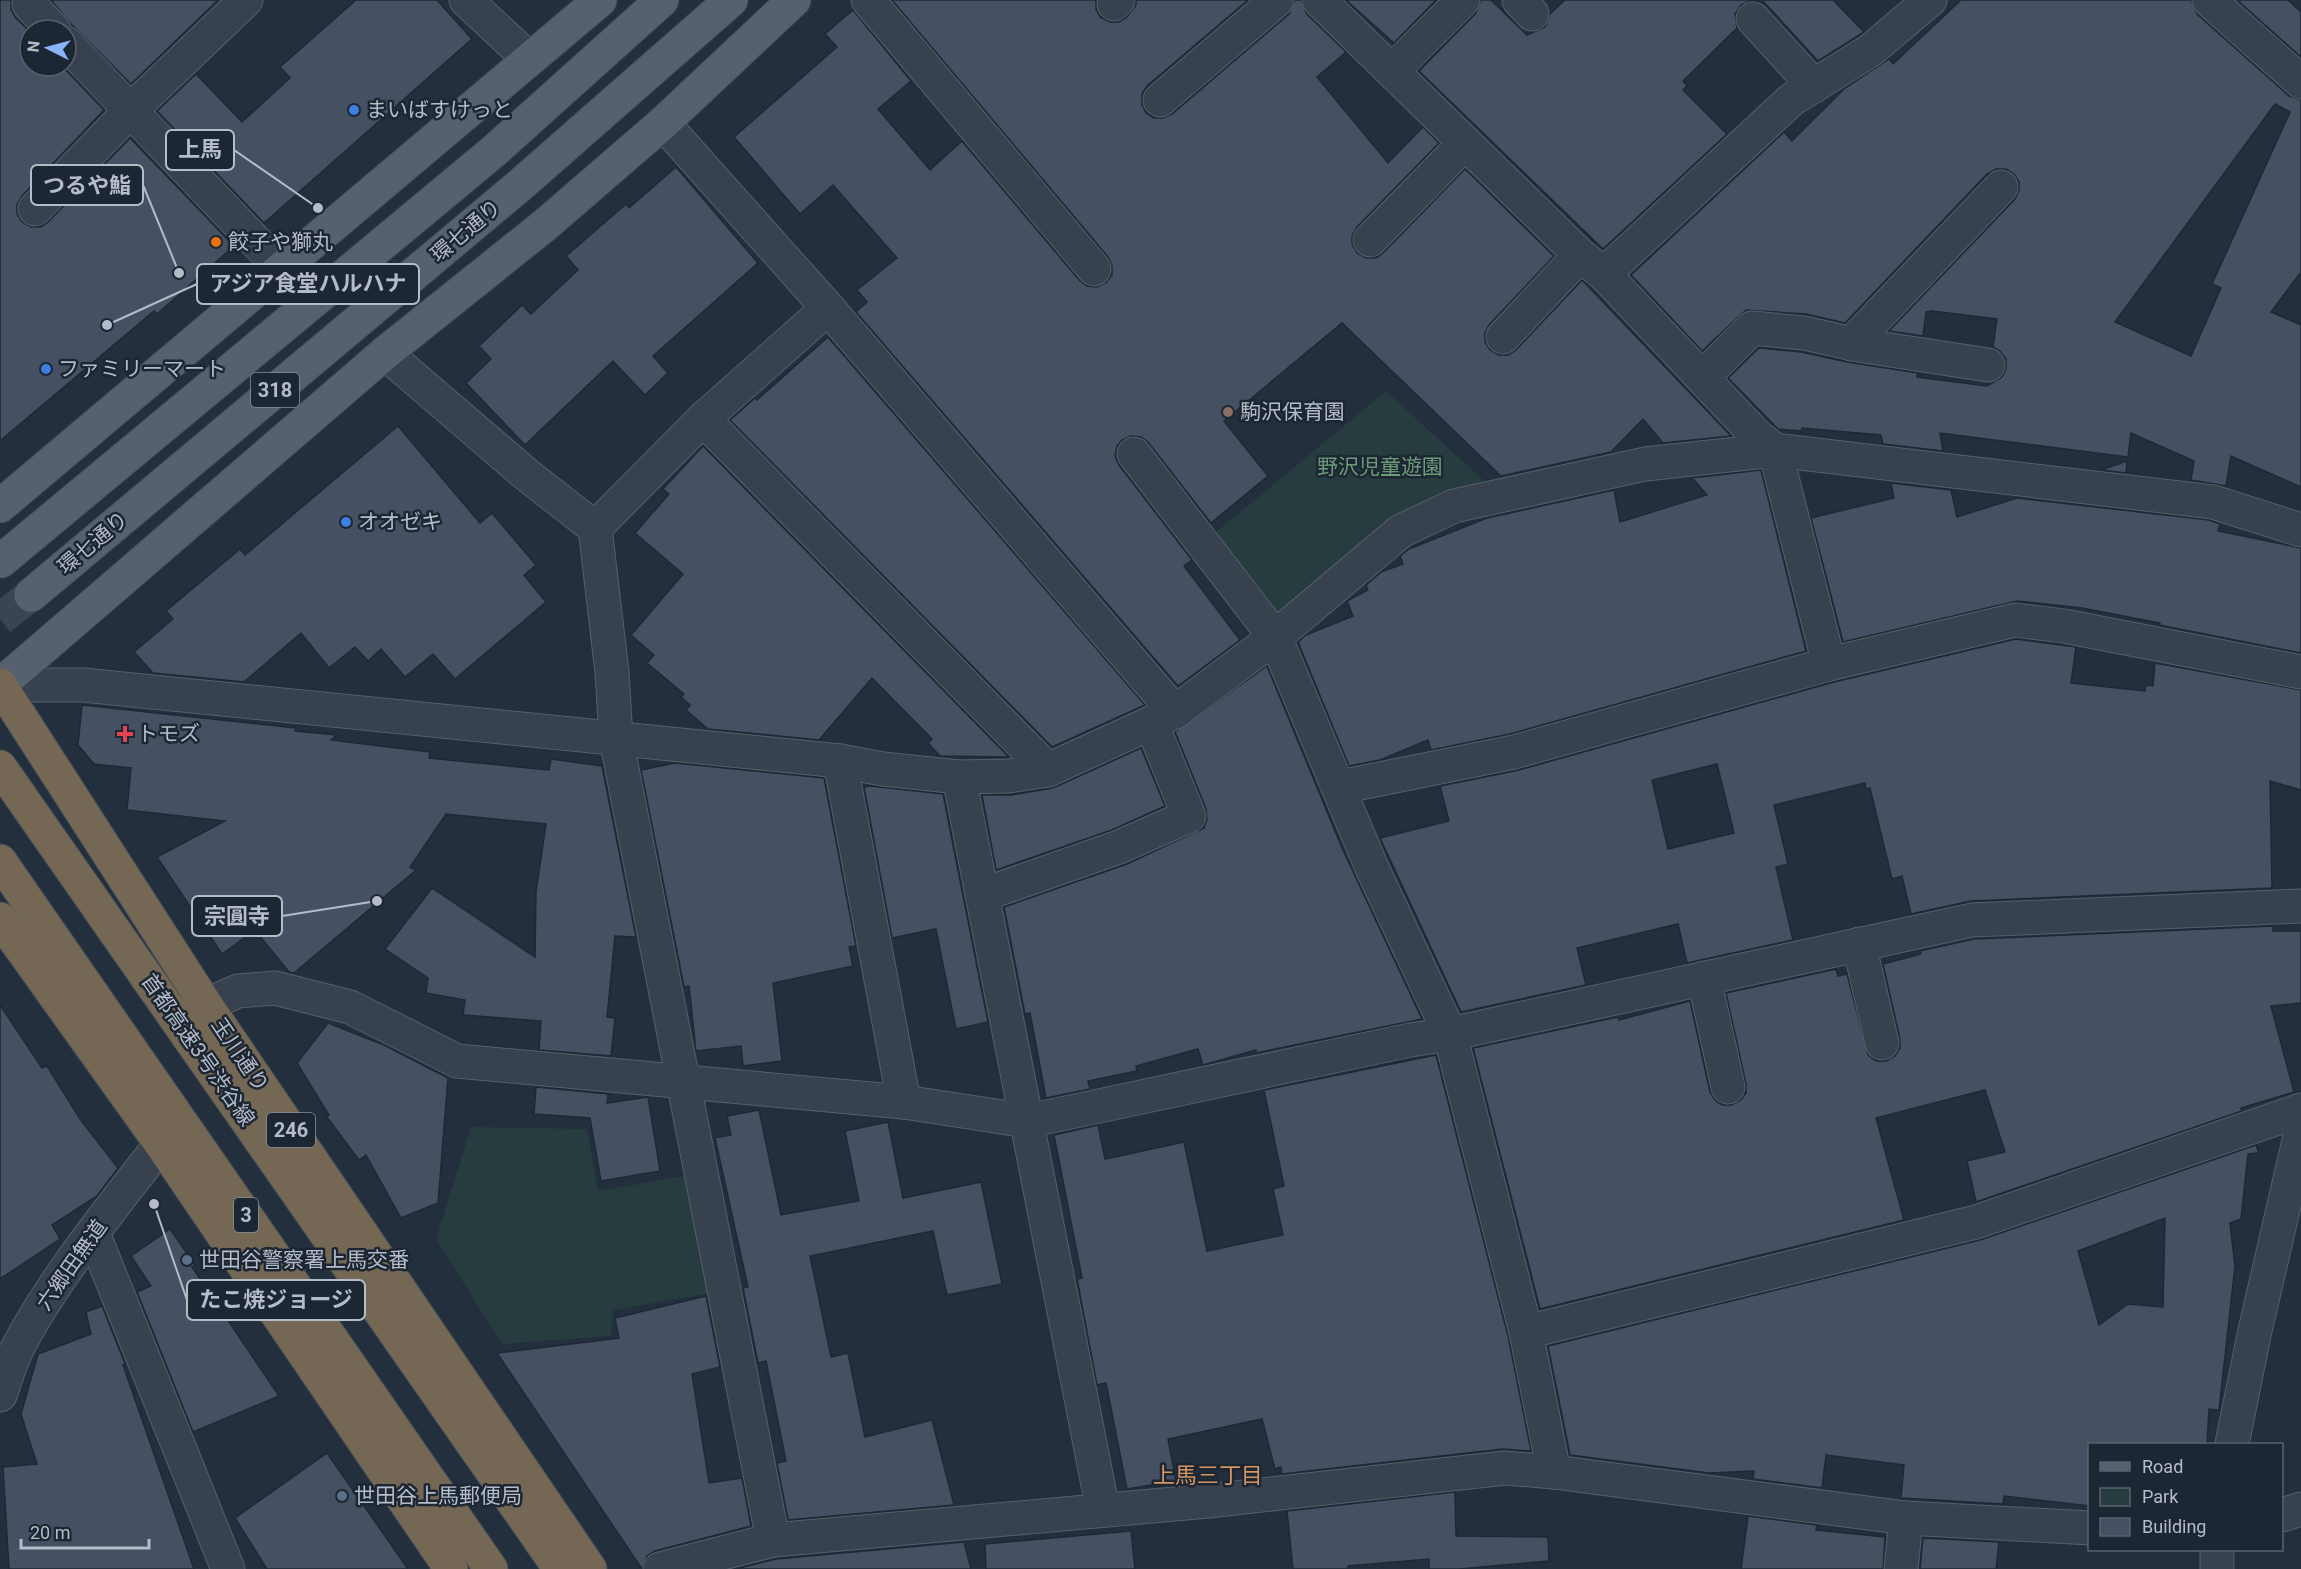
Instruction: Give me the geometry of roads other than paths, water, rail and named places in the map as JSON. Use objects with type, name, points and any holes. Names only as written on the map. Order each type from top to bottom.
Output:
[{"type":"highway","name":"玉川通り","points":[[0,685],[206,1005],[590,1569]]},
{"type":"highway","name":"首都高速3号渋谷線","points":[[0,766],[560,1569]]},
{"type":"highway","name":"3","points":[[0,861],[492,1569]]},
{"type":"highway","points":[[0,920],[160,1144],[451,1569]]},
{"type":"main road","points":[[0,506],[600,0]]},
{"type":"main road","name":"環七通り","points":[[1,561],[494,151],[662,0]]},
{"type":"main road","name":"環七通り","points":[[31,595],[519,186],[731,0]]},
{"type":"main road","points":[[0,685],[386,353],[545,225],[663,123],[794,0]]},
{"type":"street","points":[[32,0],[29,4],[42,18]]},
{"type":"street","points":[[35,209],[131,110],[246,0]]},
{"type":"street","points":[[466,0],[529,59]]},
{"type":"street","points":[[868,0],[1094,269]]},
{"type":"street","points":[[1160,100],[1277,0]]},
{"type":"street","points":[[1319,0],[1464,144],[1592,265],[1703,377],[1757,436],[1775,450],[1829,664]]},
{"type":"street","points":[[1392,71],[1463,0]]},
{"type":"street","points":[[1503,337],[1791,100],[1871,50],[1930,0]]},
{"type":"street","points":[[2209,0],[2301,82]]},
{"type":"street","points":[[1753,19],[1814,86]]},
{"type":"street","points":[[78,55],[282,270]]},
{"type":"street","points":[[663,123],[828,308],[1164,719],[1189,816],[1119,847],[982,895]]},
{"type":"street","points":[[1370,240],[1464,144]]},
{"type":"street","points":[[1851,344],[2001,187]]},
{"type":"street","points":[[595,528],[703,419],[828,308]]},
{"type":"street","points":[[1703,377],[1752,328],[1804,333],[1851,344],[1988,365]]},
{"type":"street","points":[[386,353],[527,475],[595,528],[612,672],[616,738],[773,1540]]},
{"type":"street","points":[[703,419],[1048,770]]},
{"type":"street","points":[[0,685],[83,685],[840,761],[883,769],[959,777],[1008,776],[1048,770],[1164,719],[1275,637],[1401,531],[1454,506],[1645,464],[1775,450],[2213,502],[2301,530]]},
{"type":"street","points":[[1134,454],[1275,637],[1340,786],[1372,868],[1450,1034],[1526,1332],[1554,1472]]},
{"type":"street","points":[[1340,786],[1514,752],[1829,664],[2014,620],[2064,626],[2301,672]]},
{"type":"street","points":[[840,761],[904,1102]]},
{"type":"street","points":[[959,777],[1103,1510]]},
{"type":"street","points":[[206,1005],[238,991],[275,988],[350,1007],[457,1061],[904,1102],[1028,1121],[1410,1040],[1450,1034],[1972,920],[2301,906]]},
{"type":"street","points":[[1858,944],[1882,1043]]},
{"type":"street","points":[[1704,978],[1728,1087]]},
{"type":"street","points":[[1526,1332],[1976,1222],[2301,1110]]},
{"type":"street","points":[[2232,1443],[2254,1335],[2301,1132]]},
{"type":"street","name":"六郷田無道","points":[[0,1395],[8,1347],[160,1144]]},
{"type":"street","points":[[93,1233],[228,1569]]},
{"type":"street","points":[[660,1569],[773,1540],[1103,1510],[1505,1468],[1554,1472],[1906,1518],[2088,1528]]},
{"type":"street","points":[[2283,1515],[2301,1509]]},
{"type":"street","points":[[1901,1569],[1906,1518]]},
{"type":"street","points":[[2217,1551],[2217,1569]]},
{"type":"tunnel","points":[[0,619],[31,595]]},
{"type":"place","name":"まいばすけっと","points":[[354,110]]},
{"type":"place","name":"上馬","points":[[318,208]]},
{"type":"place","name":"餃子や獅丸","points":[[216,242]]},
{"type":"place","name":"つるや鮨","points":[[179,273]]},
{"type":"place","name":"アジア食堂ハルハナ","points":[[107,325]]},
{"type":"place","name":"ファミリーマート","points":[[46,369]]},
{"type":"place","name":"駒沢保育園","points":[[1228,412]]},
{"type":"place","name":"オオゼキ","points":[[346,522]]},
{"type":"place","name":"トモズ","points":[[125,734]]},
{"type":"place","name":"宗圓寺","points":[[377,901]]},
{"type":"place","name":"たこ焼ジョージ","points":[[154,1204]]},
{"type":"place","name":"世田谷警察署上馬交番","points":[[187,1260]]},
{"type":"place","name":"世田谷上馬郵便局","points":[[342,1496]]},
{"type":"district","name":"上馬三丁目","points":[[1208,1475]]},
{"type":"park label","name":"野沢児童遊園","points":[[1380,467]]}]
